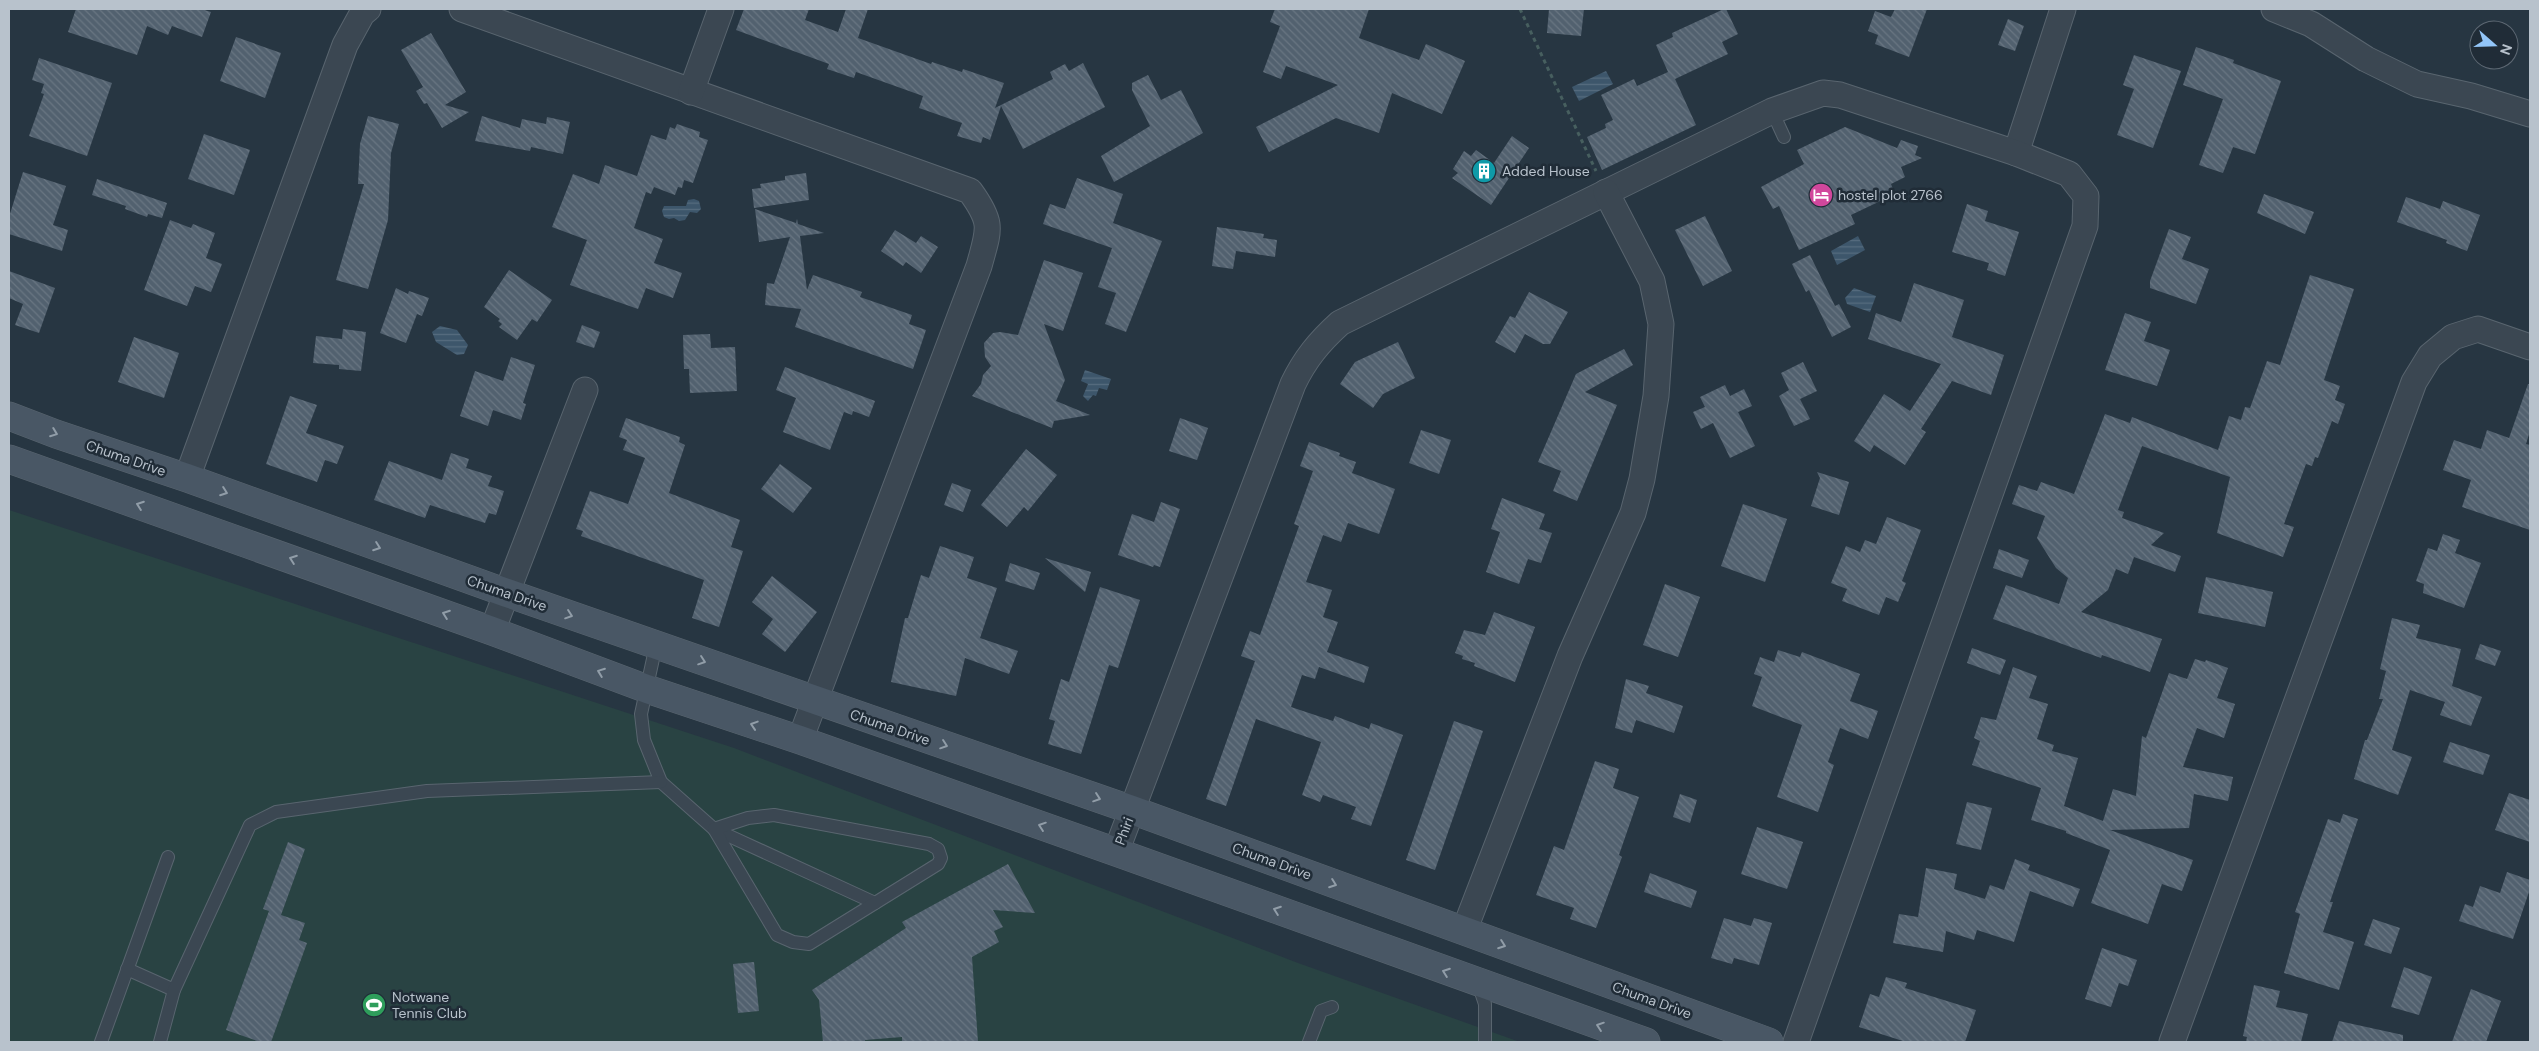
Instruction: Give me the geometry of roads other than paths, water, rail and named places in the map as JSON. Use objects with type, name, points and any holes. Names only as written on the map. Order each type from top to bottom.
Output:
[{"type":"main road","name":"Chuma Drive","points":[[9,416],[506,593],[1132,810],[1769,1042]]},
{"type":"main road","points":[[9,459],[492,630],[646,689],[800,740],[1646,1042]]},
{"type":"street","points":[[187,478],[346,45],[362,14],[368,9]]},
{"type":"street","points":[[462,9],[970,191],[983,208],[989,230],[979,266],[800,740]]},
{"type":"street","points":[[690,92],[721,9]]},
{"type":"street","points":[[2016,153],[2063,9]]},
{"type":"street","points":[[2274,9],[2311,24],[2366,59],[2417,84],[2471,96],[2530,114]]},
{"type":"street","name":"Phiri","points":[[1116,852],[1293,384],[1303,363],[1318,342],[1340,323],[1772,110],[1808,97],[1823,93],[1831,94],[2016,153],[2069,174],[2086,196],[2085,226],[1796,1042]]},
{"type":"street","points":[[1464,932],[1570,656],[1632,513],[1642,480],[1656,396],[1661,324],[1652,281],[1606,192]]},
{"type":"street","points":[[2172,1042],[2414,382],[2430,356],[2453,337],[2478,329],[2530,347]]},
{"type":"street","points":[[492,630],[584,390]]},
{"type":"lane","points":[[1772,110],[1784,137]]},
{"type":"lane","points":[[656,645],[641,714],[644,740],[661,782],[714,829],[876,903]]},
{"type":"lane","points":[[160,1042],[174,990],[250,825],[276,812],[427,791],[661,782]]},
{"type":"lane","points":[[774,815],[929,844],[938,849],[942,858],[938,864],[809,944],[785,939],[777,935],[714,829],[748,818],[774,815]]},
{"type":"lane","points":[[101,1042],[168,857]]},
{"type":"lane","points":[[128,968],[174,990]]},
{"type":"lane","points":[[1478,983],[1485,1004],[1485,1042]]},
{"type":"lane","points":[[1309,1042],[1321,1011],[1332,1006]]},
{"type":"water","points":[[1606,71],[1613,84],[1579,101],[1572,87]]},
{"type":"water","points":[[694,199],[699,201],[701,209],[697,213],[690,212],[685,220],[679,221],[674,218],[664,217],[662,211],[664,206],[686,206],[688,200]]},
{"type":"water","points":[[1858,236],[1865,250],[1837,265],[1831,251]]},
{"type":"water","points":[[1854,288],[1876,296],[1870,312],[1847,304],[1845,298]]},
{"type":"water","points":[[440,326],[457,330],[468,345],[464,354],[457,355],[436,342],[432,332]]},
{"type":"water","points":[[1085,370],[1111,379],[1107,390],[1099,388],[1096,396],[1093,395],[1088,401],[1083,396],[1088,384],[1081,381]]},
{"type":"place","name":"Added House","points":[[1484,171]]},
{"type":"place","name":"hostel plot 2766","points":[[1821,195]]},
{"type":"place","name":"Notwane Tennis Club","points":[[374,1005]]}]
